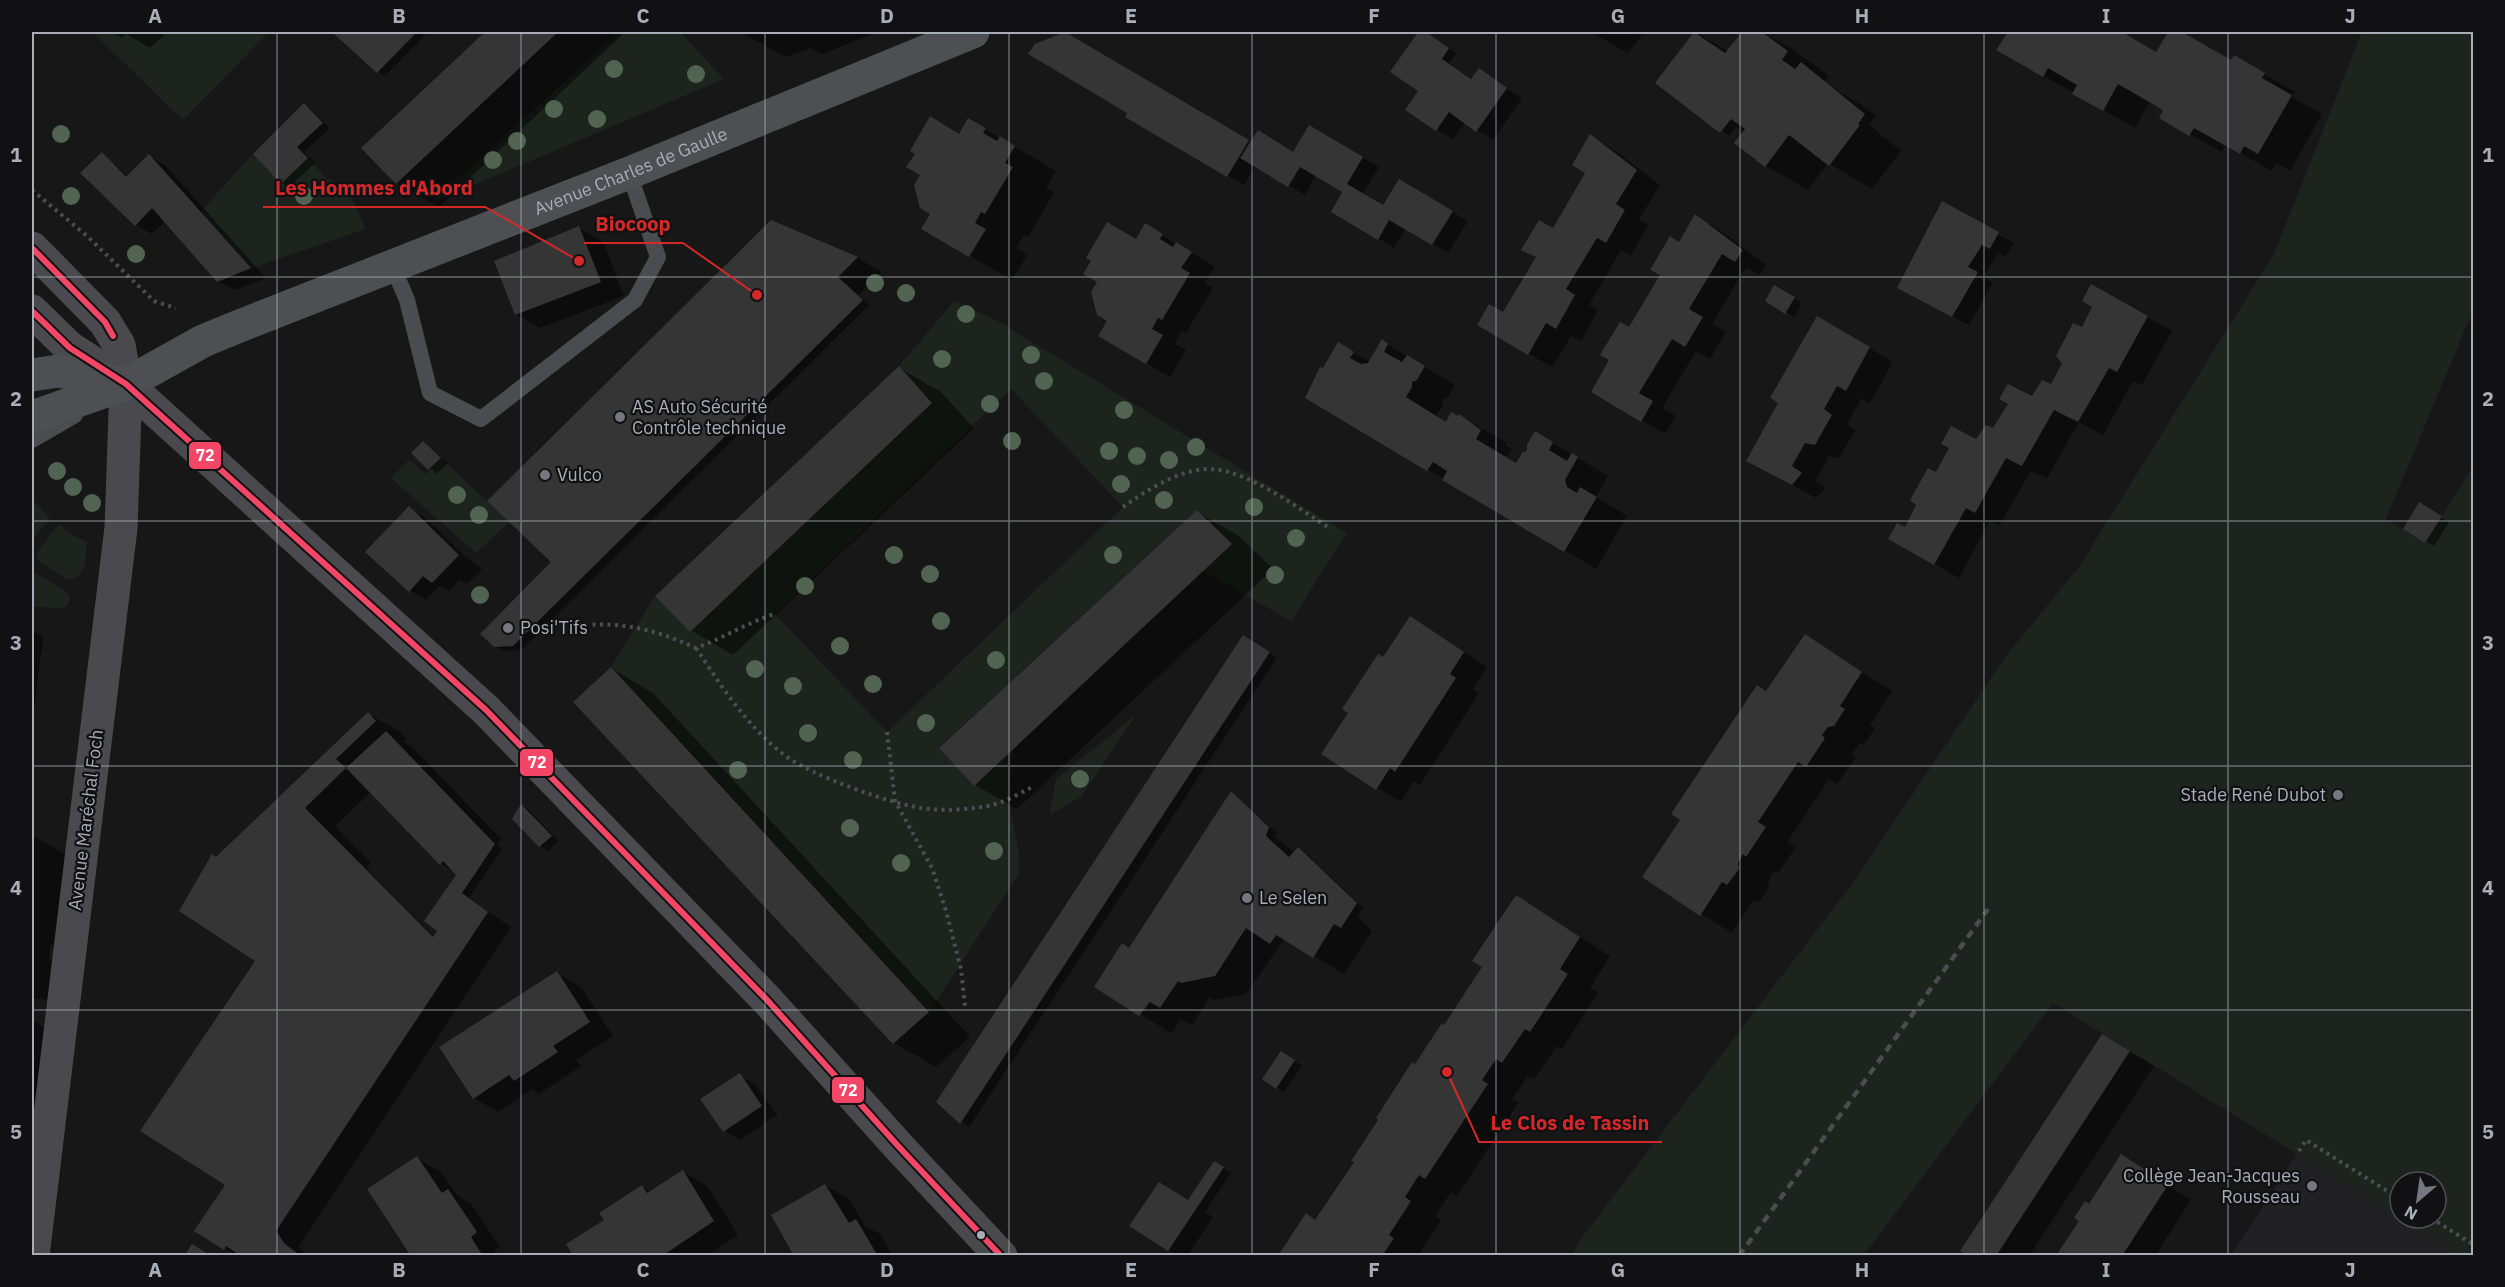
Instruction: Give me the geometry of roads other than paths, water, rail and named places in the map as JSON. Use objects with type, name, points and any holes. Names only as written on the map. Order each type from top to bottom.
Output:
[{"type":"main road","name":"Avenue Charles de Gaulle","points":[[32,417],[126,384],[203,341],[629,173],[973,32]]},
{"type":"main road","name":"Avenue Maréchal Foch","points":[[32,248],[105,322],[119,345],[126,384],[121,528],[33,1256]]},
{"type":"main road","points":[[32,311],[70,348],[126,384],[486,710],[768,1001],[1001,1256]]},
{"type":"main road","points":[[32,375],[58,371],[126,384]]},
{"type":"lane","points":[[392,265],[407,300],[430,393],[481,418],[635,300],[658,257],[629,173]]},
{"type":"lane","points":[[32,440],[126,384]]},
{"type":"railway","points":[[1739,1256],[1988,909]]},
{"type":"place","name":"Les Hommes d'Abord","points":[[579,261]]},
{"type":"place","name":"Biocoop","points":[[757,295]]},
{"type":"place","name":"AS Auto Sécurité Contrôle technique","points":[[620,417]]},
{"type":"place","name":"Vulco","points":[[545,475]]},
{"type":"place","name":"Posi'Tifs","points":[[508,628]]},
{"type":"place","name":"Stade René Dubot","points":[[2338,795]]},
{"type":"place","name":"Le Selen","points":[[1247,898]]},
{"type":"place","name":"Le Clos de Tassin","points":[[1447,1072]]},
{"type":"place","name":"Collège Jean-Jacques Rousseau","points":[[2312,1186]]}]
